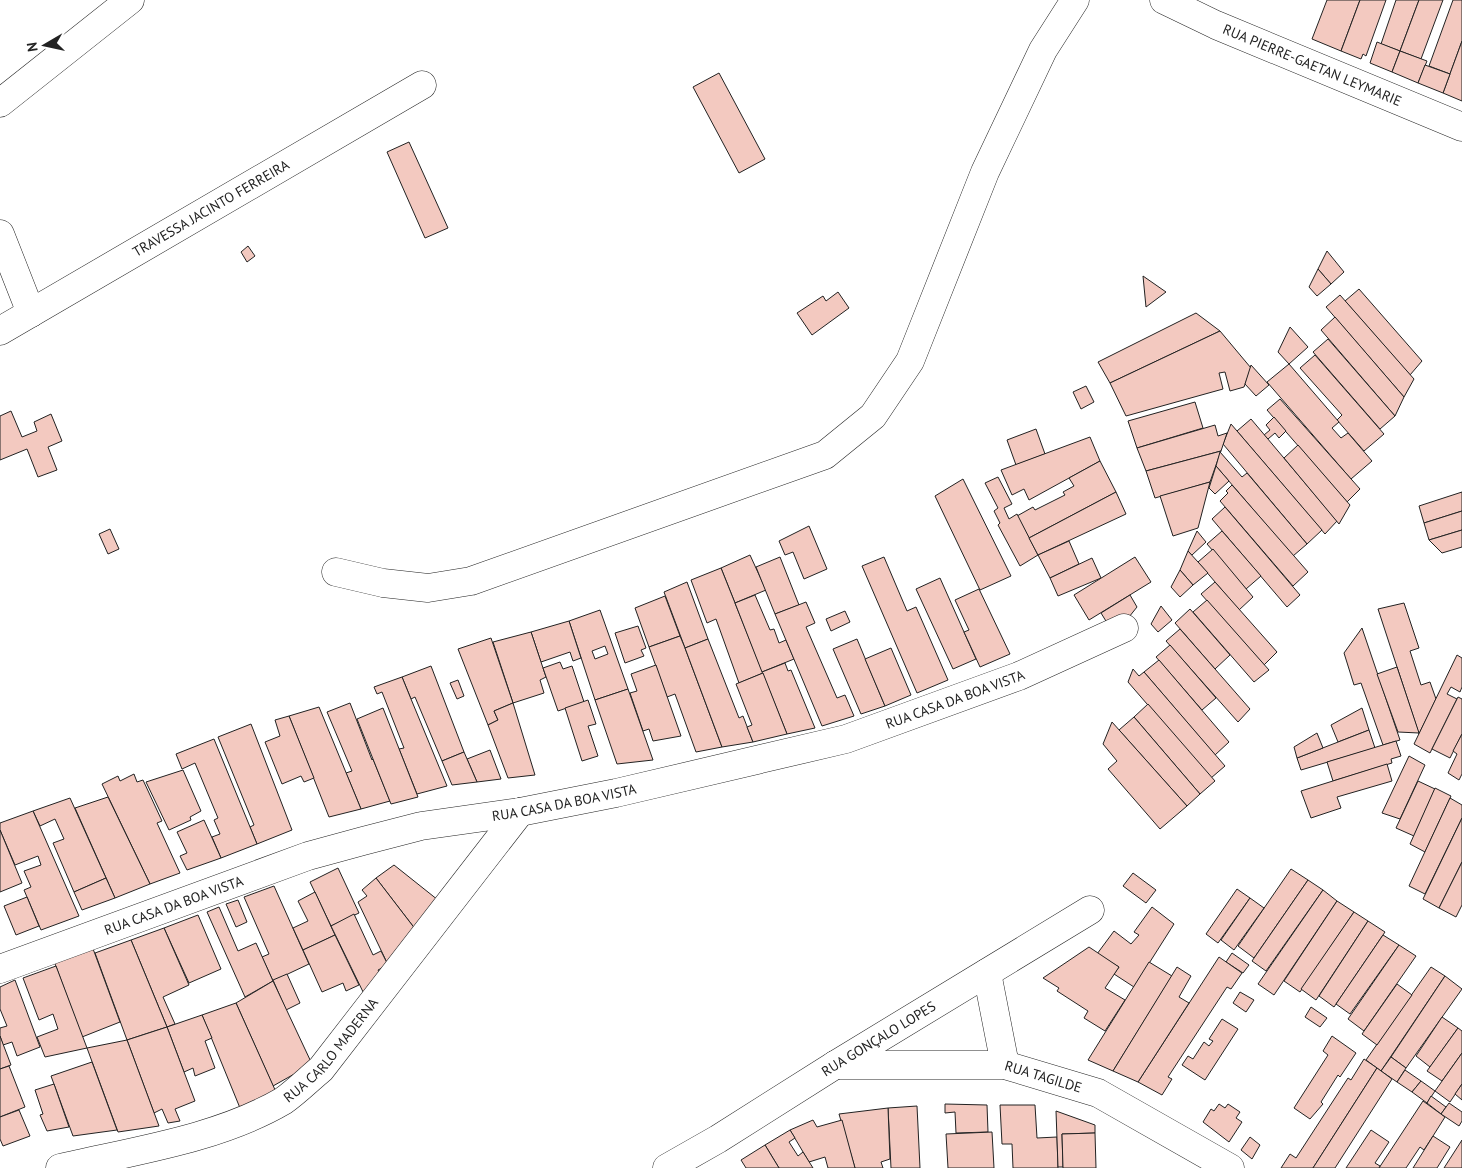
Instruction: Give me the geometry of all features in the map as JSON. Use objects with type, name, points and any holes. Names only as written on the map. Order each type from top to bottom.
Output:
[{"type":"street","points":[[0,104],[130,0]]},
{"type":"street","points":[[336,572],[383,583],[428,588],[470,582],[825,455],[873,416],[910,361],[986,172],[1043,50],[1075,0]]},
{"type":"street","name":"RUA PIERRE-GAETAN LEYMARIE","points":[[1164,0],[1216,25],[1462,127]]},
{"type":"street","name":"TRAVESSA JACINTO FERREIRA","points":[[0,331],[422,85]]},
{"type":"street","points":[[0,234],[31,313]]},
{"type":"street","name":"RUA CASA DA BOA VISTA","points":[[0,969],[308,856],[421,826],[520,812],[625,791],[846,739],[1018,676],[1124,628]]},
{"type":"street","name":"RUA CARLO MADERNA","points":[[60,1168],[204,1134],[240,1122],[284,1100],[321,1069],[520,812]]},
{"type":"street","name":"RUA GONÇALO LOPES","points":[[667,1168],[718,1139],[835,1065],[1090,910]]},
{"type":"street","points":[[987,973],[1005,1065]]},
{"type":"street","name":"RUA TAGILDE","points":[[835,1065],[1005,1065],[1098,1093],[1230,1168]]},
{"type":"building","points":[[1327,0],[1360,0],[1341,51],[1312,39]]},
{"type":"building","points":[[1360,0],[1386,0],[1366,56],[1363,54],[1361,59],[1341,51]]},
{"type":"building","points":[[1396,0],[1419,0],[1400,51],[1381,44]]},
{"type":"building","points":[[1419,0],[1443,0],[1421,59],[1400,51]]},
{"type":"building","points":[[1453,0],[1462,0],[1462,41],[1450,74],[1429,66]]},
{"type":"building","points":[[1462,41],[1462,101],[1443,93]]},
{"type":"building","points":[[1377,42],[1400,51],[1392,72],[1370,63]]},
{"type":"building","points":[[1400,51],[1427,61],[1418,83],[1392,72]]},
{"type":"building","points":[[1425,65],[1450,74],[1443,93],[1418,83]]},
{"type":"building","points":[[719,73],[765,159],[739,173],[693,87]]},
{"type":"building","points":[[409,142],[448,228],[425,238],[387,152]]},
{"type":"building","points":[[248,246],[255,256],[247,262],[241,252]]},
{"type":"building","points":[[1327,251],[1344,272],[1331,284],[1318,269]]},
{"type":"building","points":[[1318,269],[1331,284],[1317,296],[1309,287]]},
{"type":"building","points":[[1143,276],[1166,292],[1146,307]]},
{"type":"building","points":[[1359,289],[1422,361],[1410,375],[1345,301]]},
{"type":"building","points":[[838,292],[849,308],[812,335],[797,313],[823,296],[826,301]]},
{"type":"building","points":[[1340,295],[1414,379],[1404,397],[1326,307]]},
{"type":"building","points":[[1196,313],[1220,331],[1110,383],[1098,362]]},
{"type":"building","points":[[1335,317],[1404,397],[1395,416],[1321,330]]},
{"type":"building","points":[[1290,327],[1308,347],[1289,364],[1278,352]]},
{"type":"building","points":[[1220,331],[1251,368],[1244,387],[1230,391],[1225,372],[1219,373],[1223,389],[1126,416],[1110,383]]},
{"type":"building","points":[[1328,339],[1395,416],[1380,429],[1313,352]]},
{"type":"building","points":[[1315,355],[1384,434],[1364,451],[1337,420],[1342,415],[1300,368]]},
{"type":"building","points":[[1289,364],[1339,422],[1332,428],[1341,438],[1348,433],[1372,461],[1351,479],[1267,382]]},
{"type":"building","points":[[1251,365],[1269,385],[1256,396],[1245,384]]},
{"type":"building","points":[[1086,386],[1094,402],[1081,409],[1073,392]]},
{"type":"building","points":[[1280,399],[1360,489],[1347,502],[1267,410]]},
{"type":"building","points":[[1195,402],[1203,428],[1137,448],[1128,421]]},
{"type":"building","points":[[11,411],[22,437],[37,431],[34,422],[51,414],[62,441],[48,447],[57,470],[38,477],[27,449],[0,460],[0,416]]},
{"type":"building","points":[[1274,417],[1286,431],[1279,438],[1275,433],[1268,439],[1264,435],[1270,430],[1266,425]]},
{"type":"building","points":[[1251,419],[1337,521],[1325,534],[1237,431]]},
{"type":"building","points":[[1231,424],[1322,530],[1307,544],[1223,444]]},
{"type":"building","points":[[1215,425],[1218,436],[1227,433],[1221,451],[1146,471],[1137,448]]},
{"type":"building","points":[[1036,429],[1045,454],[1016,465],[1007,440]]},
{"type":"building","points":[[1090,437],[1100,461],[1029,500],[1024,489],[1012,495],[1001,470]]},
{"type":"building","points":[[1298,445],[1350,505],[1339,524],[1284,458]]},
{"type":"building","points":[[1221,451],[1210,482],[1155,498],[1146,471]]},
{"type":"building","points":[[1220,452],[1242,477],[1247,473],[1307,544],[1293,556],[1216,466]]},
{"type":"building","points":[[1100,461],[1116,492],[1029,538],[1017,516],[1033,507],[1035,510],[1065,495],[1063,492],[1074,486],[1069,478]]},
{"type":"building","points":[[1216,466],[1229,481],[1215,494],[1209,488]]},
{"type":"building","points":[[998,477],[1012,504],[1004,508],[1009,519],[1017,514],[1038,555],[1020,566],[998,525],[1000,523],[994,511],[998,508],[985,483]]},
{"type":"building","points":[[963,479],[1011,576],[980,590],[935,496]]},
{"type":"building","points":[[1210,482],[1198,528],[1173,536],[1160,496]]},
{"type":"building","points":[[1232,485],[1308,572],[1293,586],[1220,501],[1228,493],[1226,491]]},
{"type":"building","points":[[1116,492],[1126,514],[1038,555],[1029,538]]},
{"type":"building","points":[[1462,492],[1462,511],[1424,523],[1419,506]]},
{"type":"building","points":[[1225,507],[1300,595],[1287,607],[1212,519]]},
{"type":"building","points":[[1462,511],[1462,530],[1429,540],[1424,523]]},
{"type":"building","points":[[809,526],[827,569],[804,579],[793,552],[785,555],[779,541]]},
{"type":"building","points":[[110,529],[119,549],[108,554],[99,534]]},
{"type":"building","points":[[1462,530],[1462,547],[1442,553],[1429,540]]},
{"type":"building","points":[[1197,531],[1206,542],[1192,555],[1188,551]]},
{"type":"building","points":[[1222,531],[1261,576],[1246,589],[1207,544]]},
{"type":"building","points":[[1069,541],[1079,564],[1050,578],[1038,555]]},
{"type":"building","points":[[1213,549],[1253,597],[1239,610],[1198,562]]},
{"type":"building","points":[[1188,551],[1208,573],[1193,585],[1180,570]]},
{"type":"building","points":[[750,555],[766,590],[735,603],[721,568]]},
{"type":"building","points":[[780,557],[799,605],[775,614],[756,567]]},
{"type":"building","points":[[884,557],[907,611],[916,607],[948,680],[917,693],[862,566]]},
{"type":"building","points":[[1135,557],[1151,582],[1089,620],[1074,595]]},
{"type":"building","points":[[1092,558],[1101,578],[1058,596],[1050,578]]},
{"type":"building","points":[[721,568],[763,673],[739,683],[716,619],[707,623],[691,580]]},
{"type":"building","points":[[1180,570],[1193,585],[1180,597],[1171,587]]},
{"type":"building","points":[[940,578],[976,659],[953,669],[916,589]]},
{"type":"building","points":[[687,582],[708,639],[685,648],[664,592]]},
{"type":"building","points":[[1215,582],[1277,652],[1264,665],[1201,594]]},
{"type":"building","points":[[979,589],[1010,654],[980,667],[964,632],[969,630],[955,600]]},
{"type":"building","points":[[755,595],[770,630],[774,629],[779,643],[786,640],[794,659],[762,672],[735,603]]},
{"type":"building","points":[[1130,595],[1137,607],[1129,617],[1109,626],[1101,613]]},
{"type":"building","points":[[665,596],[680,636],[649,647],[635,608]]},
{"type":"building","points":[[1207,600],[1269,670],[1254,682],[1193,612]]},
{"type":"building","points":[[806,602],[815,623],[806,627],[837,698],[845,695],[854,716],[822,726],[775,614]]},
{"type":"building","points":[[1404,603],[1419,648],[1410,651],[1421,685],[1430,682],[1436,699],[1419,734],[1378,609]]},
{"type":"building","points":[[1161,606],[1172,620],[1158,632],[1151,624]]},
{"type":"building","points":[[1190,609],[1230,655],[1215,669],[1175,623]]},
{"type":"building","points":[[600,610],[628,689],[595,700],[569,621]],"holes":[[[605,646],[608,654],[595,659],[592,651]]]},
{"type":"building","points":[[845,611],[850,622],[831,631],[826,619]]},
{"type":"building","points":[[569,621],[581,658],[573,661],[570,652],[541,662],[531,632]]},
{"type":"building","points":[[638,626],[646,648],[641,650],[644,656],[625,663],[615,633]]},
{"type":"building","points":[[1362,628],[1400,740],[1383,745],[1361,683],[1354,685],[1344,653]]},
{"type":"building","points":[[1180,629],[1250,709],[1238,722],[1166,641]]},
{"type":"building","points":[[531,632],[546,677],[540,680],[544,693],[513,703],[493,642]]},
{"type":"building","points":[[680,636],[722,747],[696,752],[675,694],[667,697],[649,647]]},
{"type":"building","points":[[491,638],[513,703],[494,711],[498,720],[488,725],[458,649]]},
{"type":"building","points":[[708,639],[739,718],[743,716],[753,742],[722,747],[685,648]]},
{"type":"building","points":[[857,639],[885,706],[861,714],[833,649]]},
{"type":"building","points":[[1170,645],[1216,698],[1202,710],[1156,657]]},
{"type":"building","points":[[891,648],[911,695],[885,706],[865,659]]},
{"type":"building","points":[[1457,655],[1462,658],[1462,687],[1460,692],[1451,687],[1447,694],[1457,699],[1430,753],[1414,744]]},
{"type":"building","points":[[1159,660],[1229,742],[1215,755],[1144,672]]},
{"type":"building","points":[[560,662],[563,669],[572,666],[584,702],[558,711],[543,668]]},
{"type":"building","points":[[785,663],[788,671],[791,670],[815,728],[787,734],[762,672]]},
{"type":"building","points":[[656,665],[681,736],[653,741],[649,729],[643,731],[630,693],[637,691],[631,674]]},
{"type":"building","points":[[431,666],[464,752],[442,761],[415,697],[411,699],[402,677]]},
{"type":"building","points":[[1397,667],[1419,733],[1398,732],[1377,674]]},
{"type":"building","points":[[1133,669],[1139,676],[1144,672],[1225,766],[1211,778],[1128,682]]},
{"type":"building","points":[[763,673],[787,734],[753,742],[747,727],[752,725],[736,684]]},
{"type":"building","points":[[402,677],[447,786],[417,794],[399,749],[404,748],[382,692],[377,694],[374,687]]},
{"type":"building","points":[[458,680],[464,696],[457,699],[450,683]]},
{"type":"building","points":[[628,689],[653,760],[617,764],[595,700]]},
{"type":"building","points":[[1458,697],[1462,699],[1462,734],[1450,758],[1432,749]]},
{"type":"building","points":[[588,700],[596,724],[588,726],[598,756],[582,761],[565,708]]},
{"type":"building","points":[[350,703],[390,801],[361,809],[346,773],[352,771],[327,712]]},
{"type":"building","points":[[513,703],[535,775],[508,778],[488,725],[498,720],[494,711]]},
{"type":"building","points":[[1148,704],[1215,781],[1200,794],[1134,717]]},
{"type":"building","points":[[319,707],[361,809],[329,817],[289,716]]},
{"type":"building","points":[[383,708],[418,797],[391,804],[357,719]]},
{"type":"building","points":[[1362,708],[1369,730],[1338,742],[1331,725]]},
{"type":"building","points":[[289,716],[314,778],[304,782],[301,776],[282,784],[265,742],[280,736],[275,720]]},
{"type":"building","points":[[1134,717],[1200,794],[1187,806],[1119,730]]},
{"type":"building","points":[[1112,722],[1187,806],[1160,829],[1108,769],[1117,761],[1103,744]]},
{"type":"building","points":[[251,724],[292,830],[257,844],[250,827],[254,825],[218,737]]},
{"type":"building","points":[[1369,730],[1375,748],[1301,770],[1297,758]]},
{"type":"building","points":[[1317,733],[1323,748],[1297,758],[1294,747]]},
{"type":"building","points":[[1462,734],[1462,774],[1459,780],[1448,773],[1457,754],[1453,751]]},
{"type":"building","points":[[214,739],[257,844],[221,858],[212,837],[220,834],[214,820],[218,818],[195,763],[182,769],[176,754]]},
{"type":"building","points":[[1396,741],[1401,756],[1391,759],[1392,763],[1333,781],[1327,762]]},
{"type":"building","points":[[490,750],[501,779],[477,782],[467,759]]},
{"type":"building","points":[[464,752],[477,782],[452,785],[442,761]]},
{"type":"building","points":[[1409,756],[1425,765],[1400,819],[1382,813]]},
{"type":"building","points":[[1387,764],[1392,781],[1337,797],[1341,808],[1311,818],[1301,791]]},
{"type":"building","points":[[183,770],[201,811],[190,817],[191,820],[169,830],[146,782]]},
{"type":"building","points":[[134,774],[137,782],[143,780],[162,821],[157,823],[180,873],[150,884],[102,784],[118,776],[120,781]]},
{"type":"building","points":[[1418,781],[1435,789],[1414,836],[1396,828]]},
{"type":"building","points":[[1435,788],[1451,796],[1425,852],[1410,844]]},
{"type":"building","points":[[108,797],[150,884],[115,898],[75,808]]},
{"type":"building","points":[[70,798],[106,878],[74,892],[53,843],[64,839],[55,819],[40,826],[33,811]]},
{"type":"building","points":[[1450,798],[1462,805],[1462,818],[1425,894],[1409,886]]},
{"type":"building","points":[[33,811],[79,916],[41,930],[24,890],[31,887],[24,871],[41,865],[38,856],[15,865],[0,830],[0,823]]},
{"type":"building","points":[[1462,818],[1462,862],[1439,908],[1423,899]]},
{"type":"building","points":[[204,820],[221,858],[187,870],[180,856],[187,853],[177,832]]},
{"type":"building","points":[[0,830],[22,883],[0,892]]},
{"type":"building","points":[[1462,862],[1462,905],[1456,917],[1439,908]]},
{"type":"building","points":[[394,865],[443,904],[419,934],[376,878]]},
{"type":"building","points":[[338,868],[359,913],[331,926],[310,882]]},
{"type":"building","points":[[1291,869],[1308,880],[1254,958],[1238,946]]},
{"type":"building","points":[[1133,873],[1156,890],[1146,903],[1123,886]]},
{"type":"building","points":[[106,878],[115,898],[82,910],[74,892]]},
{"type":"building","points":[[376,878],[419,934],[390,969],[358,902],[367,896],[362,890]]},
{"type":"building","points":[[1308,880],[1323,890],[1266,971],[1252,961]]},
{"type":"building","points":[[274,886],[309,964],[273,981],[262,957],[269,954],[244,897]]},
{"type":"building","points":[[1237,889],[1250,898],[1218,943],[1206,934]]},
{"type":"building","points":[[1323,890],[1337,901],[1274,995],[1258,984]]},
{"type":"building","points":[[315,892],[335,935],[303,950],[293,928],[308,921],[298,901]]},
{"type":"building","points":[[27,897],[39,926],[16,935],[4,906]]},
{"type":"building","points":[[1250,898],[1264,908],[1234,950],[1221,940]]},
{"type":"building","points":[[238,900],[247,922],[236,927],[226,904]]},
{"type":"building","points":[[1337,901],[1354,912],[1300,992],[1284,981]]},
{"type":"building","points":[[219,907],[238,951],[256,943],[273,981],[245,997],[207,912]]},
{"type":"building","points":[[1152,907],[1174,924],[1134,987],[1114,974],[1119,967],[1097,954],[1114,931],[1131,944],[1139,935],[1134,932]]},
{"type":"building","points":[[1354,912],[1368,921],[1316,1000],[1301,989]]},
{"type":"building","points":[[354,914],[373,955],[381,951],[388,965],[378,970],[382,977],[366,998],[331,926]]},
{"type":"building","points":[[198,915],[221,969],[189,983],[164,928]]},
{"type":"building","points":[[1368,921],[1385,932],[1334,1007],[1319,996]]},
{"type":"building","points":[[164,928],[189,985],[163,997],[175,1024],[167,1027],[131,940]]},
{"type":"building","points":[[335,935],[359,985],[346,991],[343,983],[322,992],[303,950]]},
{"type":"building","points":[[1383,935],[1399,945],[1350,1014],[1336,1004]]},
{"type":"building","points":[[131,940],[167,1027],[127,1040],[95,953]]},
{"type":"building","points":[[1399,945],[1416,956],[1364,1031],[1348,1019]]},
{"type":"building","points":[[92,946],[120,1022],[82,1037],[54,961]]},
{"type":"building","points":[[1089,947],[1119,967],[1105,988],[1125,1000],[1105,1031],[1084,1018],[1088,1011],[1057,991],[1059,988],[1043,978]]},
{"type":"building","points":[[1232,953],[1249,965],[1243,973],[1226,962]]},
{"type":"building","points":[[1219,957],[1242,973],[1231,989],[1227,987],[1168,1077],[1172,1079],[1162,1095],[1138,1082]]},
{"type":"building","points":[[1149,962],[1172,976],[1113,1071],[1088,1060]]},
{"type":"building","points":[[56,966],[87,1048],[45,1057],[37,1037],[58,1029],[53,1014],[39,1020],[23,978]]},
{"type":"building","points":[[1177,967],[1191,976],[1179,997],[1189,1003],[1138,1082],[1113,1071]]},
{"type":"building","points":[[1431,967],[1445,976],[1381,1071],[1366,1060]]},
{"type":"building","points":[[287,974],[300,1003],[286,1010],[273,980]]},
{"type":"building","points":[[1445,976],[1462,989],[1406,1068],[1391,1057]]},
{"type":"building","points":[[15,980],[40,1047],[17,1056],[12,1042],[3,1045],[0,1036],[0,1028],[7,1026],[0,1009],[0,987]]},
{"type":"building","points":[[273,981],[312,1064],[273,1086],[236,1003]]},
{"type":"building","points":[[1397,984],[1412,995],[1377,1045],[1362,1034]]},
{"type":"building","points":[[1240,992],[1254,1000],[1246,1012],[1233,1003]]},
{"type":"building","points":[[236,1003],[276,1092],[240,1108],[202,1015]]},
{"type":"building","points":[[1311,1007],[1327,1018],[1320,1027],[1305,1017]]},
{"type":"building","points":[[202,1015],[212,1038],[205,1041],[215,1068],[195,1076],[193,1068],[184,1072],[167,1027]]},
{"type":"building","points":[[1442,1017],[1458,1028],[1430,1067],[1416,1056]]},
{"type":"building","points":[[1222,1019],[1238,1029],[1205,1080],[1182,1065],[1188,1056],[1193,1059],[1204,1042],[1209,1046],[1213,1041],[1209,1039]]},
{"type":"building","points":[[167,1027],[195,1101],[175,1109],[180,1121],[168,1123],[162,1109],[154,1113],[127,1040]]},
{"type":"building","points":[[1458,1028],[1462,1031],[1462,1053],[1442,1081],[1427,1071]]},
{"type":"building","points":[[0,1036],[11,1065],[0,1069]]},
{"type":"building","points":[[1332,1036],[1356,1053],[1340,1077],[1338,1075],[1321,1102],[1323,1104],[1310,1119],[1294,1108],[1328,1055],[1323,1051]]},
{"type":"building","points":[[127,1040],[159,1126],[118,1132],[87,1048]]},
{"type":"building","points":[[1462,1053],[1462,1084],[1450,1102],[1435,1091]]},
{"type":"building","points":[[1391,1057],[1406,1068],[1397,1082],[1381,1071]]},
{"type":"building","points":[[1364,1059],[1377,1068],[1313,1168],[1281,1168],[1290,1154],[1296,1158],[1348,1078],[1351,1080]]},
{"type":"building","points":[[92,1062],[117,1130],[73,1136],[51,1076]]},
{"type":"building","points":[[9,1066],[25,1107],[0,1117],[0,1069]]},
{"type":"building","points":[[1377,1068],[1392,1079],[1335,1168],[1313,1168]]},
{"type":"building","points":[[1405,1070],[1421,1081],[1412,1092],[1397,1082]]},
{"type":"building","points":[[1421,1081],[1435,1091],[1427,1103],[1412,1092]]},
{"type":"building","points":[[54,1084],[69,1127],[47,1131],[40,1115],[43,1114],[35,1090]]},
{"type":"building","points":[[1462,1084],[1462,1100],[1455,1094]]},
{"type":"building","points":[[1431,1096],[1446,1107],[1441,1114],[1427,1103]]},
{"type":"building","points":[[1423,1101],[1445,1117],[1424,1150],[1420,1147],[1406,1168],[1379,1168]]},
{"type":"building","points":[[1449,1103],[1462,1112],[1462,1121],[1459,1126],[1441,1114]]},
{"type":"building","points":[[945,1104],[987,1105],[988,1132],[956,1133],[955,1112],[945,1113]]},
{"type":"building","points":[[1219,1104],[1225,1108],[1228,1104],[1240,1112],[1236,1118],[1242,1122],[1229,1142],[1203,1122],[1211,1109],[1214,1111]]},
{"type":"building","points":[[1000,1105],[1035,1105],[1037,1138],[1057,1137],[1058,1168],[1013,1168],[1012,1144],[1002,1144]]},
{"type":"building","points":[[917,1106],[920,1168],[891,1168],[888,1108]]},
{"type":"building","points":[[888,1108],[890,1159],[881,1162],[883,1168],[855,1168],[839,1114]]},
{"type":"building","points":[[19,1110],[30,1136],[3,1146],[0,1139],[0,1117]]},
{"type":"building","points":[[1056,1111],[1095,1125],[1095,1133],[1062,1134],[1063,1167],[1058,1167]]},
{"type":"building","points":[[813,1120],[817,1127],[842,1120],[855,1168],[828,1168],[825,1157],[809,1162],[790,1130]]},
{"type":"building","points":[[790,1130],[795,1138],[789,1142],[798,1156],[803,1152],[813,1168],[779,1168],[765,1145]]},
{"type":"building","points":[[1371,1130],[1389,1142],[1375,1163],[1380,1166],[1379,1168],[1346,1168]]},
{"type":"building","points":[[992,1132],[994,1168],[948,1168],[946,1134]]},
{"type":"building","points":[[1095,1133],[1096,1168],[1063,1168],[1062,1134]]},
{"type":"building","points":[[1433,1136],[1450,1147],[1437,1168],[1413,1168]]},
{"type":"building","points":[[1250,1137],[1260,1145],[1252,1159],[1241,1150]]},
{"type":"building","points":[[1462,1140],[1462,1168],[1444,1168]]},
{"type":"building","points":[[765,1145],[779,1168],[746,1168],[741,1160]]}]
